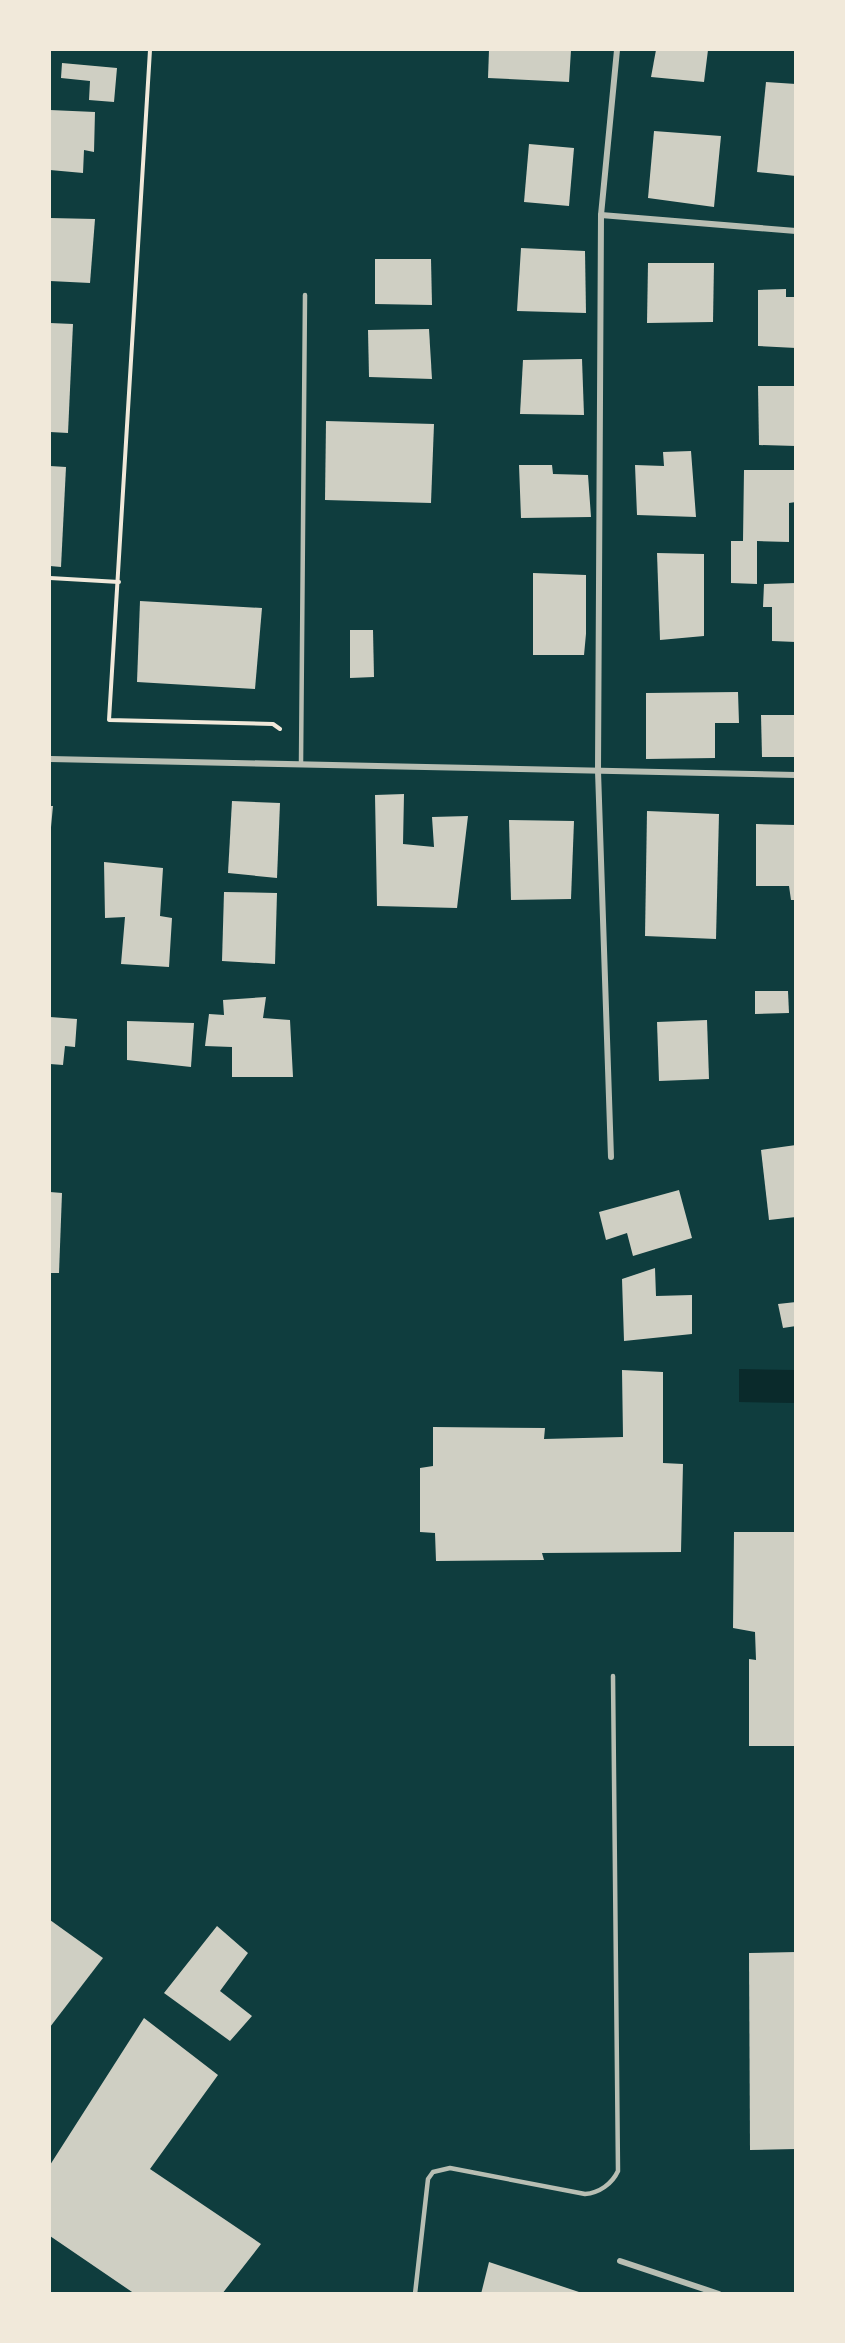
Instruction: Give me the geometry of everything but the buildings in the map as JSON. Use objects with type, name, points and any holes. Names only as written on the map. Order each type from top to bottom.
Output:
[{"type":"street","points":[[610,1157],[598,771],[601,215],[616,50]]},
{"type":"street","points":[[601,215],[795,231]]},
{"type":"street","points":[[50,759],[795,775]]},
{"type":"street","points":[[620,2261],[719,2294]]},
{"type":"lane","points":[[301,764],[305,295]]},
{"type":"lane","points":[[416,2294],[428,2179],[433,2172],[450,2168],[585,2194],[603,2189],[618,2171],[613,1676]]},
{"type":"path","points":[[150,50],[109,720],[273,724],[282,731],[293,764]]},
{"type":"path","points":[[50,578],[119,582]]},
{"type":"water","points":[[739,1369],[795,1370],[795,1403],[739,1402]]}]
